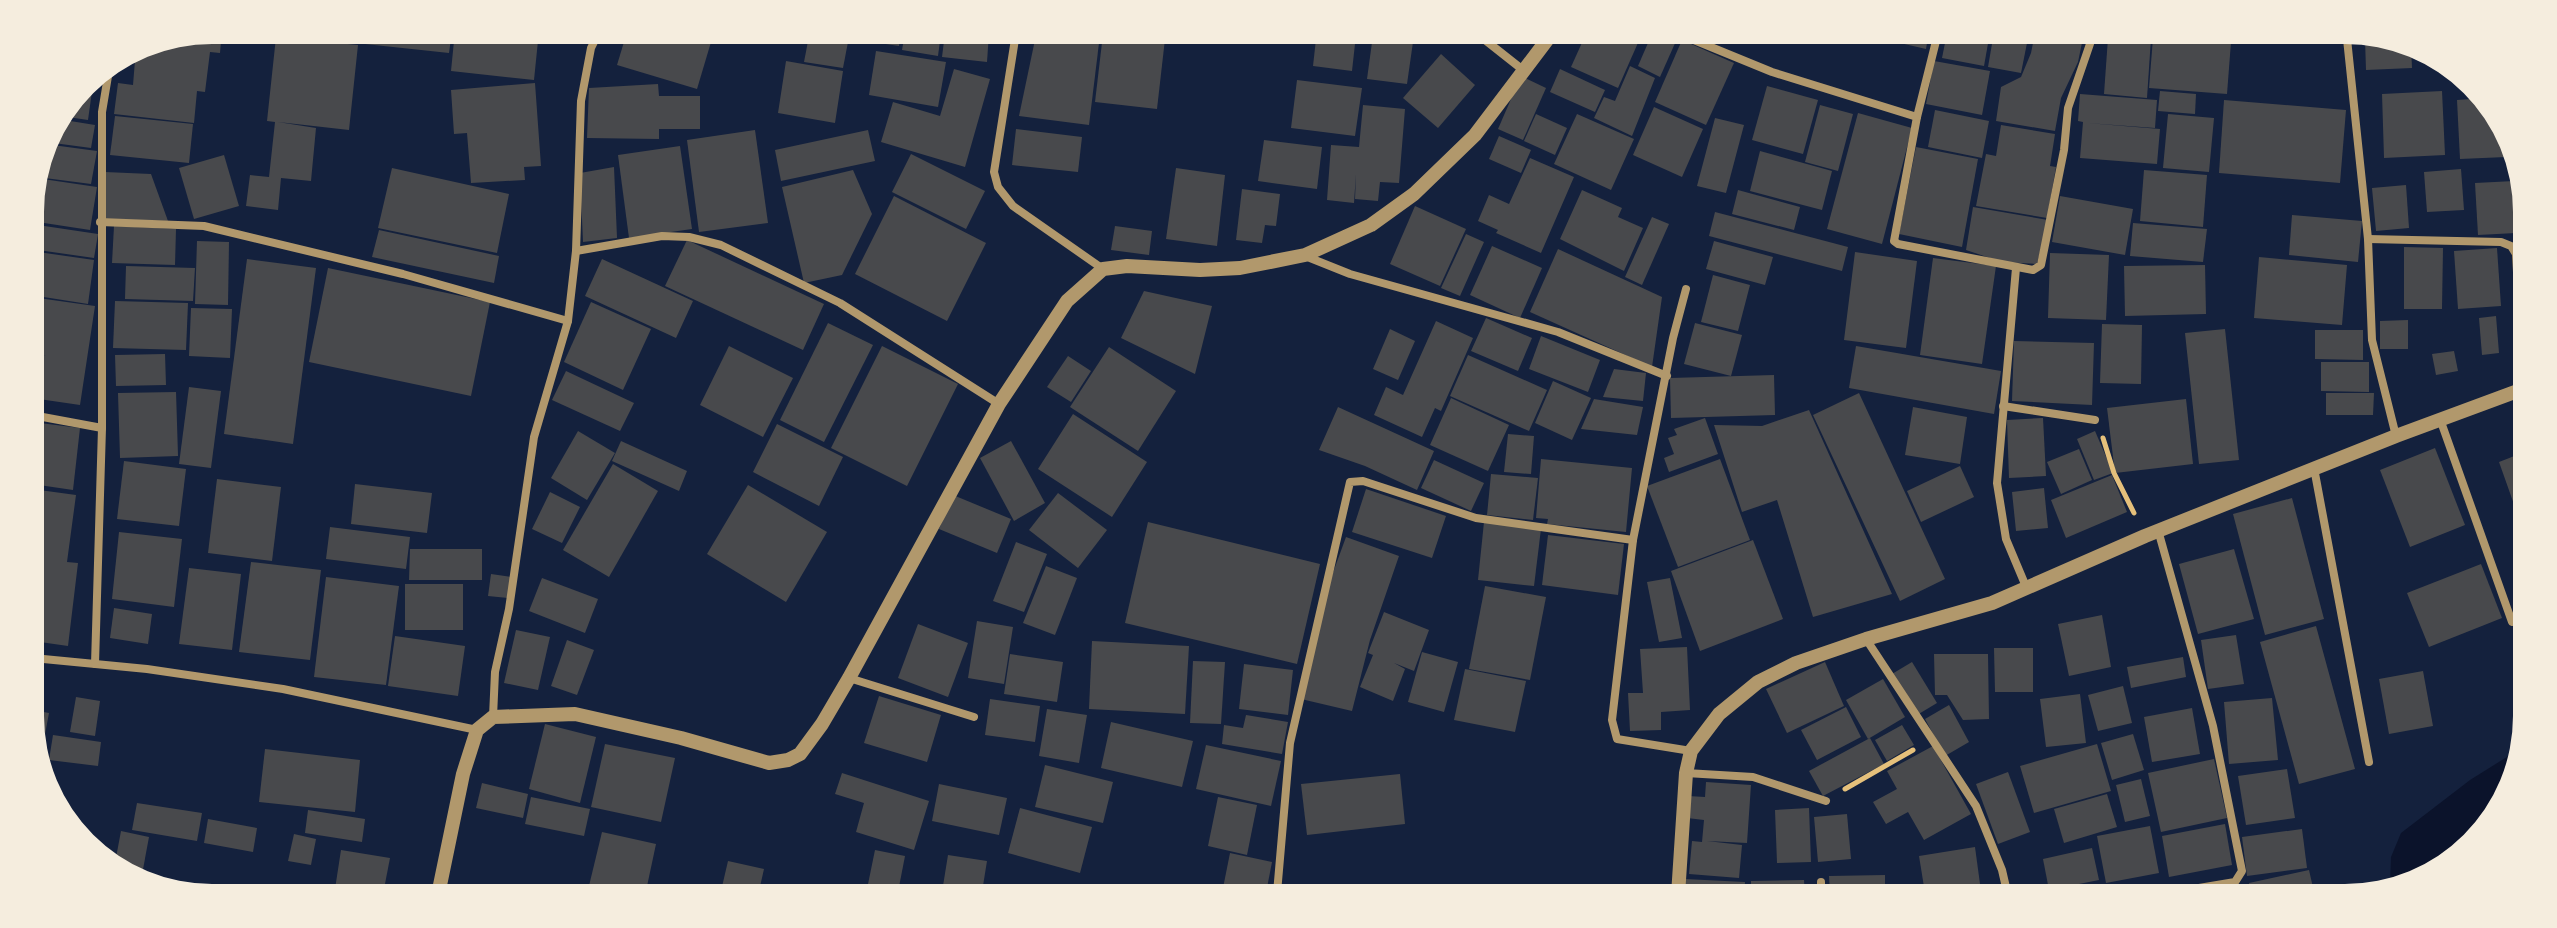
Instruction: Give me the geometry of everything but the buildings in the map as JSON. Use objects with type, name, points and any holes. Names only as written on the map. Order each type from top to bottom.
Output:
[{"type":"street","points":[[493,717],[495,672],[509,609],[534,437],[568,321],[576,251],[581,101],[593,44]]},
{"type":"street","points":[[1014,44],[994,172],[998,187],[1013,206],[1103,269]]},
{"type":"street","points":[[1490,44],[1523,70]]},
{"type":"street","points":[[440,884],[463,774],[477,730],[493,717],[575,714],[681,738],[769,763],[788,760],[800,754],[849,678],[999,404],[1067,301],[1103,269],[1127,266],[1200,270],[1240,268],[1305,255],[1371,225],[1414,194],[1475,135],[1544,44]]},
{"type":"street","points":[[1704,44],[1772,72],[1917,117]]},
{"type":"street","points":[[1935,44],[1917,117],[1894,241],[2033,270],[2041,265],[2064,150],[2068,108],[2090,44]]},
{"type":"street","points":[[2348,44],[2368,239],[2372,340],[2396,436]]},
{"type":"street","points":[[95,664],[102,428],[102,112],[107,81]]},
{"type":"street","points":[[100,222],[204,226],[403,274],[568,321]]},
{"type":"street","points":[[576,251],[662,236],[689,237],[721,245],[840,303],[999,404]]},
{"type":"street","points":[[2368,239],[2501,242],[2513,249]]},
{"type":"street","points":[[1305,255],[1350,274],[1558,332],[1667,376]]},
{"type":"street","points":[[2016,268],[1997,483],[2006,539],[2027,589]]},
{"type":"street","points":[[1686,289],[1673,338],[1633,540],[1612,720],[1617,739],[1691,751]]},
{"type":"street","points":[[1679,884],[1686,773],[1691,751],[1719,714],[1758,682],[1796,663],[1866,639],[1992,603],[2152,533],[2513,393]]},
{"type":"street","points":[[2003,406],[2095,420]]},
{"type":"street","points":[[44,417],[102,428]]},
{"type":"street","points":[[2440,419],[2512,622]]},
{"type":"street","points":[[2314,468],[2369,762]]},
{"type":"street","points":[[1278,884],[1290,743],[1350,482],[1363,481],[1476,518],[1633,540]]},
{"type":"street","points":[[2152,533],[2213,726],[2242,871],[2235,882],[2223,884]]},
{"type":"street","points":[[1866,639],[1976,806],[2005,884]]},
{"type":"street","points":[[44,659],[147,669],[283,689],[477,730]]},
{"type":"street","points":[[849,678],[974,717]]},
{"type":"street","points":[[1686,773],[1753,777],[1826,801]]},
{"type":"path","points":[[2095,420],[2114,473],[2152,533]]},
{"type":"path","points":[[1826,801],[1931,740]]},
{"type":"water","points":[[2508,756],[2496,790],[2464,835],[2429,861],[2390,877],[2391,857],[2401,833],[2470,780]]}]
